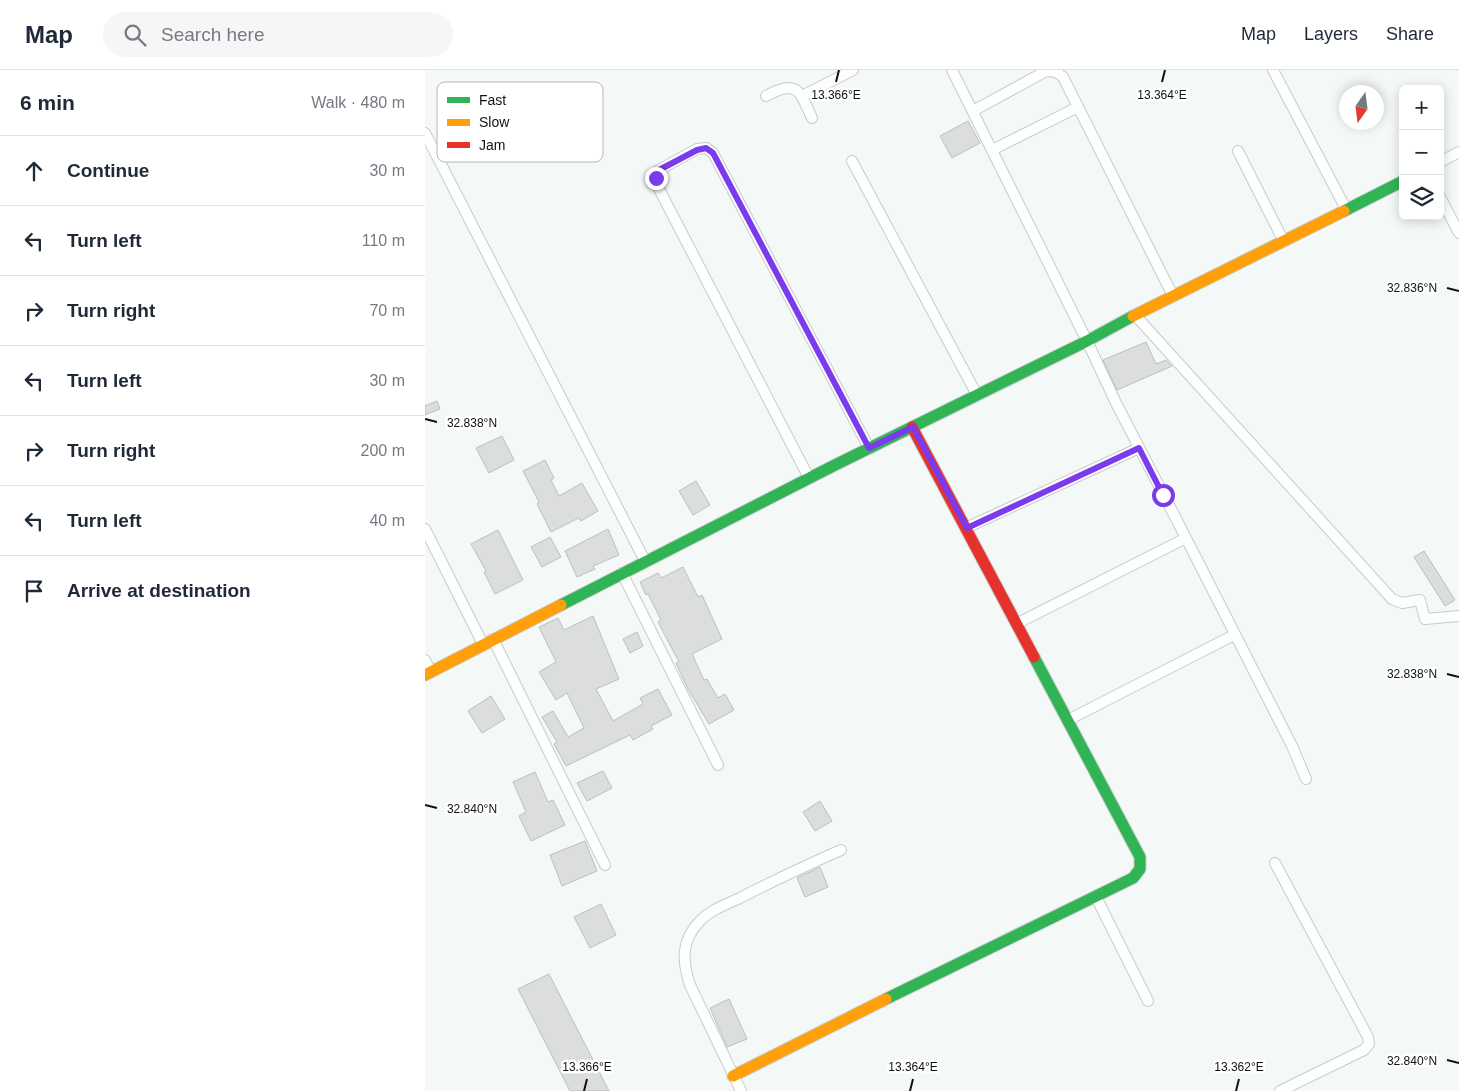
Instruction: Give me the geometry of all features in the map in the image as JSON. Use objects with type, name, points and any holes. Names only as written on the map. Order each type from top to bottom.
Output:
[{"type":"street","points":[[802,96],[853,70]]},
{"type":"street","points":[[952,70],[1139,448],[1292,746],[1306,779]]},
{"type":"street","points":[[1273,70],[1346,209]]},
{"type":"street","points":[[973,111],[1046,71],[1056,72],[1063,76],[1173,296]]},
{"type":"street","points":[[766,96],[781,88],[789,87],[797,90],[802,96],[812,118]]},
{"type":"street","points":[[992,150],[1078,106]]},
{"type":"street","points":[[425,133],[437,156]]},
{"type":"street","points":[[809,478],[658,187],[656,178],[659,170],[697,150],[706,148],[713,153],[869,448]]},
{"type":"street","points":[[1238,151],[1283,240]]},
{"type":"street","points":[[1444,160],[1459,152]]},
{"type":"street","points":[[852,161],[977,395]]},
{"type":"street","points":[[440,162],[645,561]]},
{"type":"street","points":[[425,660],[428,673],[809,478],[1087,341],[1283,240],[1399,183]]},
{"type":"street","points":[[1444,205],[1459,233]]},
{"type":"street","points":[[1135,315],[1392,599],[1402,603],[1420,600],[1425,619],[1459,616]]},
{"type":"street","points":[[733,1076],[1133,878],[1140,869],[1140,857],[913,427]]},
{"type":"street","points":[[967,528],[1139,448]]},
{"type":"street","points":[[425,530],[488,641],[605,865]]},
{"type":"street","points":[[1017,623],[1185,538]]},
{"type":"street","points":[[622,573],[718,765]]},
{"type":"street","points":[[1068,720],[1234,635]]},
{"type":"street","points":[[741,1091],[690,985],[684,968],[684,955],[692,931],[710,912],[841,850]]},
{"type":"street","points":[[1275,863],[1369,1044],[1363,1050],[1280,1091]]},
{"type":"street","points":[[1096,896],[1148,1001]]},
{"type":"building","points":[[968,121],[980,143],[952,158],[940,136]]},
{"type":"building","points":[[1146,342],[1156,364],[1166,360],[1172,366],[1117,390],[1103,360]]},
{"type":"building","points":[[437,401],[440,409],[425,415],[425,406]]},
{"type":"building","points":[[502,436],[514,460],[489,473],[476,448]]},
{"type":"building","points":[[545,460],[554,478],[551,480],[559,496],[582,483],[598,511],[581,521],[579,518],[551,532],[537,504],[539,502],[523,471]]},
{"type":"building","points":[[696,481],[710,505],[693,515],[679,491]]},
{"type":"building","points":[[608,529],[619,555],[593,566],[595,569],[577,577],[565,551]]},
{"type":"building","points":[[498,530],[523,580],[495,594],[484,572],[486,571],[471,544]]},
{"type":"building","points":[[550,537],[561,557],[542,567],[531,547]]},
{"type":"building","points":[[1424,551],[1455,600],[1445,606],[1414,557]]},
{"type":"building","points":[[683,567],[698,597],[702,595],[722,639],[692,654],[704,680],[707,679],[718,698],[725,694],[734,710],[709,724],[688,689],[676,663],[679,662],[658,622],[661,620],[640,582],[658,573],[661,578]]},
{"type":"building","points":[[593,616],[619,679],[596,689],[613,721],[643,704],[640,698],[658,689],[672,715],[651,726],[653,729],[633,740],[630,735],[566,766],[554,744],[557,742],[542,717],[553,711],[568,737],[584,728],[567,693],[556,700],[539,672],[556,662],[539,627],[558,618],[564,630]]},
{"type":"building","points":[[637,632],[643,646],[630,653],[623,639]]},
{"type":"building","points":[[491,696],[505,719],[482,733],[468,711]]},
{"type":"building","points":[[603,771],[612,788],[587,801],[577,783]]},
{"type":"building","points":[[535,772],[548,802],[553,800],[565,825],[531,841],[519,816],[526,812],[513,782]]},
{"type":"building","points":[[820,801],[832,821],[815,831],[803,812]]},
{"type":"building","points":[[585,841],[597,871],[562,886],[550,855]]},
{"type":"building","points":[[820,867],[828,887],[805,897],[797,878]]},
{"type":"building","points":[[601,904],[616,935],[590,948],[574,917]]},
{"type":"building","points":[[549,974],[609,1091],[570,1091],[518,989]]},
{"type":"building","points":[[729,999],[747,1039],[727,1047],[710,1008]]},
{"type":"traffic: fast","points":[[1344,211],[1399,183]]},
{"type":"traffic: fast","points":[[561,605],[835,465],[1087,341],[1133,316]]},
{"type":"traffic: fast","points":[[886,999],[1133,878],[1140,869],[1140,857],[1034,657]]},
{"type":"traffic: slow","points":[[1133,316],[1344,211]]},
{"type":"traffic: slow","points":[[425,675],[561,605]]},
{"type":"traffic: slow","points":[[733,1076],[886,999]]},
{"type":"traffic: jam","points":[[912,427],[1034,657]]},
{"type":"route","points":[[656,178],[659,170],[697,150],[706,148],[713,153],[869,448],[913,427],[967,528],[1139,448],[1163,495]]}]
